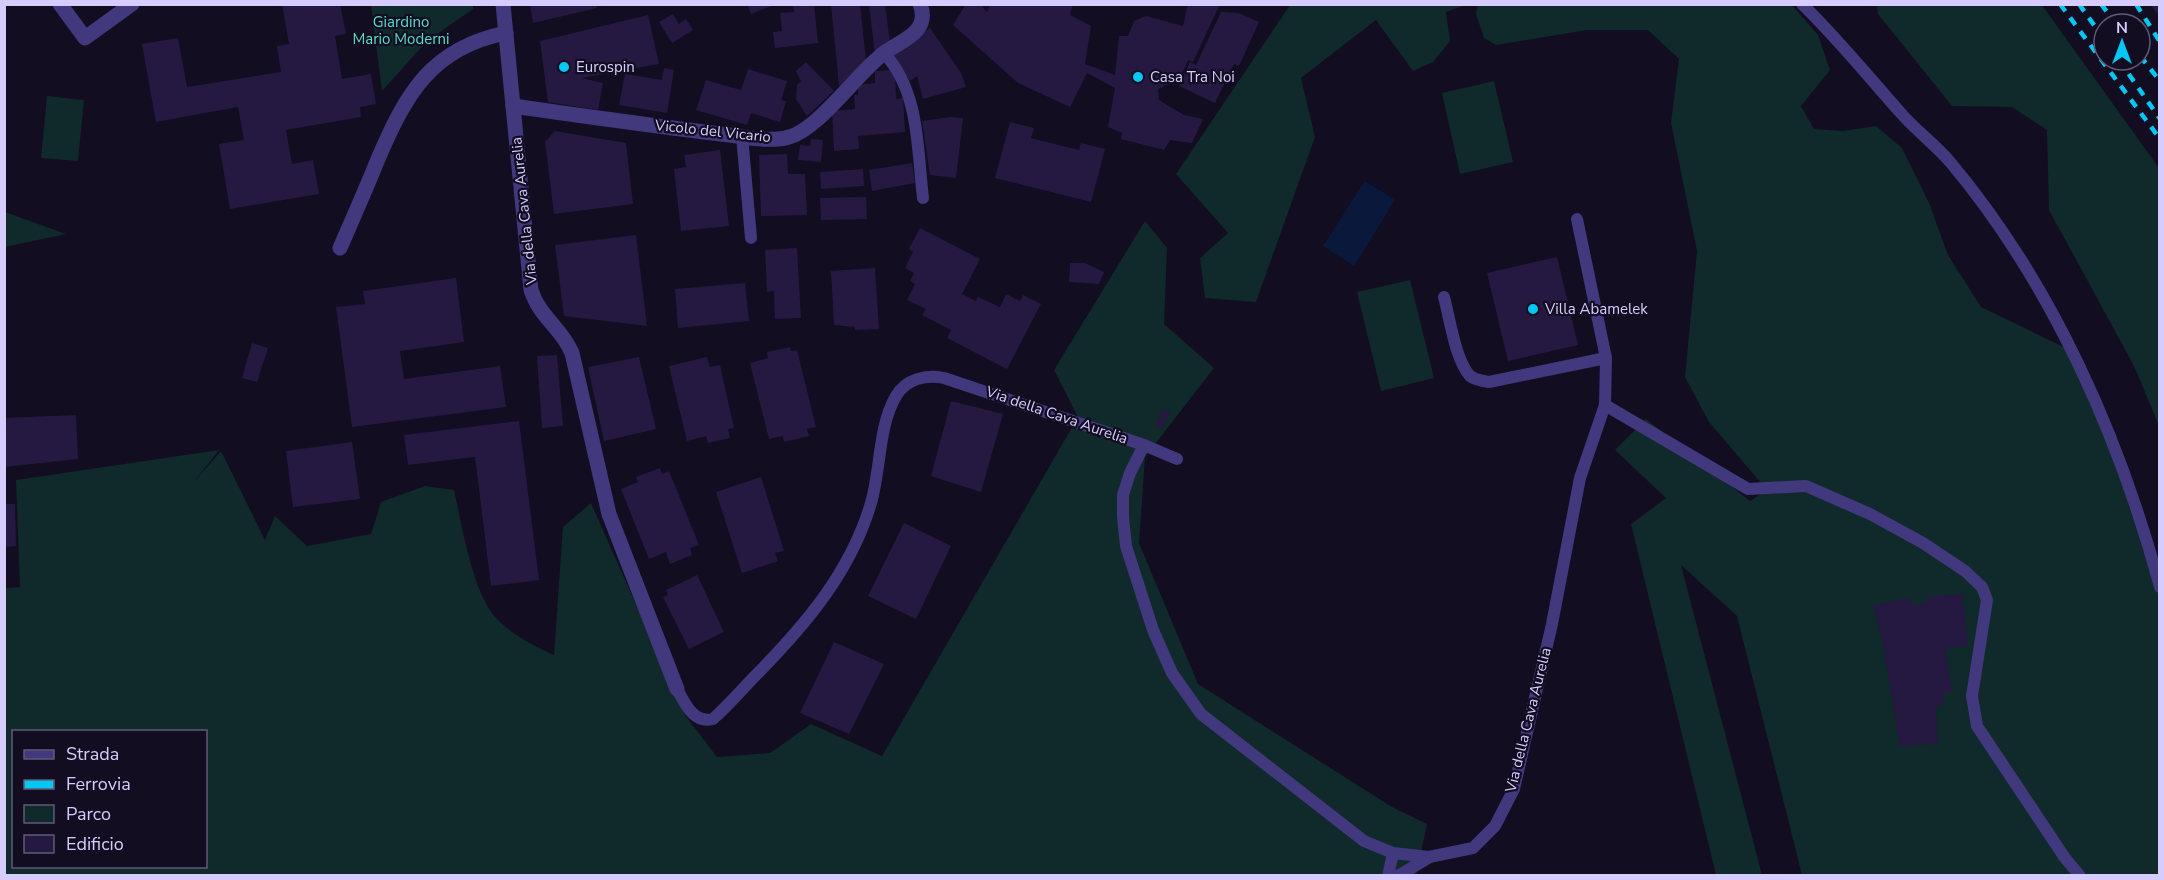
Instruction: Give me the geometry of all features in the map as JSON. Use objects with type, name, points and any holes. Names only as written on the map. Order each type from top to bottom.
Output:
[{"type":"street","points":[[60,4],[86,38],[132,4]]},
{"type":"street","name":"Via della Cava Aurelia","points":[[503,4],[531,290],[539,311],[560,331],[572,353],[609,514],[678,689]]},
{"type":"street","name":"Vicolo del Vicario","points":[[513,106],[742,136],[778,138],[794,135],[817,118],[884,53],[919,29],[923,18],[920,4]]},
{"type":"street","points":[[340,248],[390,133],[417,84],[437,64],[467,44],[506,33]]},
{"type":"lane","points":[[1802,4],[1840,41],[1901,113],[1950,161],[2004,236],[2043,299],[2104,422],[2141,519],[2160,587]]},
{"type":"lane","points":[[884,53],[899,72],[910,96],[923,198]]},
{"type":"lane","points":[[742,136],[751,238]]},
{"type":"lane","name":"Via della Cava Aurelia","points":[[678,689],[689,710],[696,716],[703,720],[713,718],[796,633],[818,606],[853,551],[872,500],[888,417],[895,397],[908,383],[928,377],[944,378],[1144,445],[1130,472],[1123,495],[1126,546],[1150,620],[1172,673],[1201,714],[1364,841],[1393,854],[1429,857],[1473,848],[1495,826],[1514,789],[1552,624],[1580,478],[1605,405],[1606,358],[1577,219]]},
{"type":"lane","points":[[1444,297],[1458,351],[1470,376],[1477,380],[1489,382],[1606,358]]},
{"type":"lane","points":[[1605,405],[1748,489],[1797,486],[1820,490],[1923,543],[1977,582],[1987,600],[1972,696],[1977,726],[2065,858],[2080,876]]},
{"type":"lane","points":[[1144,445],[1177,459]]},
{"type":"lane","points":[[1388,876],[1393,854]]},
{"type":"lane","points":[[1398,876],[1429,857]]},
{"type":"green space","name":"Giardino Mario Moderni","points":[[473,4],[473,9],[427,41],[382,91],[371,5]]},
{"type":"green space","points":[[1478,4],[1792,5],[1818,35],[1830,70],[1801,106],[1814,129],[1843,131],[1876,126],[1902,148],[1929,203],[1948,255],[1981,307],[2070,350],[2104,422],[2159,587],[2159,875],[1802,875],[1737,616],[1681,565],[1762,875],[1716,875],[1631,524],[1666,498],[1615,450],[1646,419],[1750,501],[1767,490],[1709,422],[1685,377],[1697,251],[1671,123],[1679,59],[1648,30],[1587,30],[1496,45],[1484,38],[1476,14]]},
{"type":"green space","points":[[1290,5],[1466,5],[1446,12],[1450,41],[1433,62],[1413,71],[1376,20],[1301,78],[1315,137],[1256,302],[1205,298],[1200,258],[1228,233],[1176,174]]},
{"type":"green space","points":[[1877,5],[2042,5],[2159,168],[2159,426],[2134,366],[2049,210],[2047,130],[2012,107],[1952,106],[1878,14]]},
{"type":"green space","points":[[1494,81],[1513,162],[1460,174],[1442,93]]},
{"type":"green space","points":[[47,96],[84,100],[78,161],[41,158]]},
{"type":"green space","points":[[5,212],[66,234],[5,247]]},
{"type":"green space","points":[[1145,221],[1167,248],[1164,324],[1214,368],[1145,457],[1139,543],[1198,684],[1392,807],[1427,824],[1416,876],[5,875],[4,588],[20,587],[16,480],[219,450],[194,482],[221,451],[265,540],[275,516],[307,546],[371,534],[381,502],[425,486],[454,490],[474,575],[488,606],[496,618],[509,630],[554,655],[563,527],[591,503],[685,715],[717,757],[770,753],[811,724],[882,756],[1078,417],[1054,370]]},
{"type":"green space","points":[[1410,280],[1434,378],[1381,391],[1357,292]]},
{"type":"water","points":[[1365,181],[1395,200],[1354,266],[1323,246]]},
{"type":"building","points":[[282,4],[340,4],[346,34],[335,36],[342,79],[371,74],[376,104],[360,107],[361,117],[286,130],[292,164],[313,160],[319,194],[230,209],[219,144],[244,140],[238,107],[156,122],[142,44],[178,38],[187,87],[281,72],[277,46],[289,44]]},
{"type":"building","points":[[530,4],[596,4],[597,8],[533,23]]},
{"type":"building","points":[[747,4],[774,4],[774,5],[751,14]]},
{"type":"building","points":[[793,4],[814,4],[818,43],[775,48],[773,32],[782,31],[780,13],[794,12]]},
{"type":"building","points":[[831,4],[860,4],[866,61],[839,86]]},
{"type":"building","points":[[869,4],[885,4],[890,43],[875,55]]},
{"type":"building","name":"Casa Tra Noi","points":[[966,4],[980,4],[987,12],[990,4],[1073,4],[1070,15],[1091,26],[1085,64],[1115,75],[1119,36],[1128,36],[1134,21],[1146,16],[1183,26],[1188,4],[1220,4],[1193,62],[1188,60],[1180,79],[1158,89],[1159,100],[1184,115],[1203,119],[1192,143],[1170,140],[1164,150],[1121,139],[1122,133],[1108,127],[1115,88],[1087,73],[1070,107],[1018,83],[953,25]]},
{"type":"building","points":[[2150,4],[2160,4],[2160,17]]},
{"type":"building","points":[[1221,12],[1239,13],[1259,22],[1239,66],[1234,64],[1215,103],[1179,86],[1190,62],[1196,65]]},
{"type":"building","points":[[673,14],[679,24],[686,19],[693,30],[672,43],[659,22]]},
{"type":"building","points":[[648,15],[659,64],[582,78],[603,83],[598,110],[548,102],[540,41]]},
{"type":"building","points":[[930,28],[961,73],[966,87],[923,99],[917,76],[910,81],[891,55]]},
{"type":"building","points":[[806,62],[834,91],[807,116],[796,99],[797,85],[801,81],[796,71]]},
{"type":"building","points":[[664,68],[674,70],[667,113],[619,105],[625,74],[662,80]]},
{"type":"building","points":[[748,69],[787,81],[781,100],[786,101],[780,122],[751,113],[747,125],[696,110],[706,80],[741,90]]},
{"type":"building","points":[[895,70],[896,99],[903,98],[905,132],[858,136],[859,149],[834,151],[832,111],[855,109],[854,95],[858,95],[858,85],[875,83],[875,71]]},
{"type":"building","points":[[950,117],[963,118],[956,178],[930,175],[922,121]]},
{"type":"building","points":[[1010,122],[1034,128],[1031,138],[1079,150],[1081,143],[1105,149],[1091,202],[995,178]]},
{"type":"building","points":[[555,131],[626,143],[633,204],[554,214],[545,142]]},
{"type":"building","points":[[811,139],[823,140],[821,162],[798,160],[800,145],[810,146]]},
{"type":"building","points":[[720,150],[729,226],[681,231],[674,169],[686,167],[684,155]]},
{"type":"building","points":[[787,154],[788,174],[805,174],[807,215],[761,216],[759,155]]},
{"type":"building","points":[[912,163],[915,183],[872,191],[869,170]]},
{"type":"building","points":[[863,169],[864,186],[821,189],[820,172]]},
{"type":"building","points":[[866,197],[867,219],[821,220],[820,198]]},
{"type":"building","points":[[920,228],[980,259],[962,294],[976,301],[978,297],[1000,307],[1006,294],[1020,301],[1023,295],[1041,304],[1007,369],[947,338],[951,330],[922,315],[926,309],[907,300],[915,284],[910,281],[914,273],[905,268],[913,252],[909,249]]},
{"type":"building","points":[[636,235],[647,326],[564,316],[555,245]]},
{"type":"building","points":[[797,248],[801,318],[775,319],[774,291],[767,292],[765,250]]},
{"type":"building","name":"Villa Abamelek","points":[[1557,257],[1578,345],[1508,361],[1487,273]]},
{"type":"building","points":[[1070,263],[1085,263],[1104,272],[1099,284],[1069,282]]},
{"type":"building","points":[[875,268],[879,329],[855,330],[855,327],[834,325],[831,271]]},
{"type":"building","points":[[456,278],[464,342],[400,351],[404,379],[500,366],[506,407],[352,427],[336,307],[365,304],[363,291]]},
{"type":"building","points":[[745,283],[749,321],[678,328],[675,289]]},
{"type":"building","points":[[252,343],[268,348],[257,382],[242,378]]},
{"type":"building","points":[[790,347],[791,351],[797,350],[816,427],[807,429],[809,436],[784,442],[783,436],[769,439],[750,363],[768,358],[767,352]]},
{"type":"building","points":[[557,355],[563,426],[542,428],[537,356]]},
{"type":"building","points":[[639,357],[656,429],[604,441],[588,367]]},
{"type":"building","points":[[707,357],[710,367],[720,365],[734,428],[728,429],[730,438],[708,443],[706,436],[687,441],[669,366]]},
{"type":"building","points":[[951,401],[1003,414],[981,492],[931,476]]},
{"type":"building","points":[[1163,409],[1170,411],[1162,429],[1156,426]]},
{"type":"building","points":[[76,415],[78,459],[4,467],[4,418]]},
{"type":"building","points":[[519,421],[539,580],[491,586],[475,457],[408,465],[404,435]]},
{"type":"building","points":[[352,442],[360,499],[293,507],[286,451]]},
{"type":"building","points":[[660,468],[662,474],[669,471],[699,545],[690,548],[692,555],[670,564],[666,552],[649,559],[621,489],[638,482],[636,477]]},
{"type":"building","points":[[761,477],[784,551],[775,553],[778,561],[742,573],[716,492]]},
{"type":"building","points":[[4,504],[15,504],[16,546],[4,547]]},
{"type":"building","points":[[904,523],[951,546],[916,619],[868,596]]},
{"type":"building","points":[[697,575],[724,632],[689,649],[663,597],[668,595],[666,590]]},
{"type":"building","points":[[1962,594],[1968,646],[1945,649],[1952,692],[1945,692],[1943,703],[1936,708],[1938,743],[1900,747],[1882,638],[1873,605],[1910,598],[1913,605],[1927,604],[1926,597]]},
{"type":"building","points":[[834,642],[884,664],[849,734],[800,713]]},
{"type":"railway","points":[[2060,4],[2160,139]]},
{"type":"railway","points":[[2079,4],[2092,22]]},
{"type":"railway","points":[[2101,4],[2107,12]]},
{"type":"railway","points":[[2136,4],[2160,42]]},
{"type":"railway","points":[[2152,71],[2160,81]]},
{"type":"railway","points":[[2127,72],[2160,119]]},
{"type":"place","name":"Eurospin","points":[[564,67]]},
{"type":"place","name":"Casa Tra Noi","points":[[1138,77]]},
{"type":"place","name":"Villa Abamelek","points":[[1533,309]]}]
